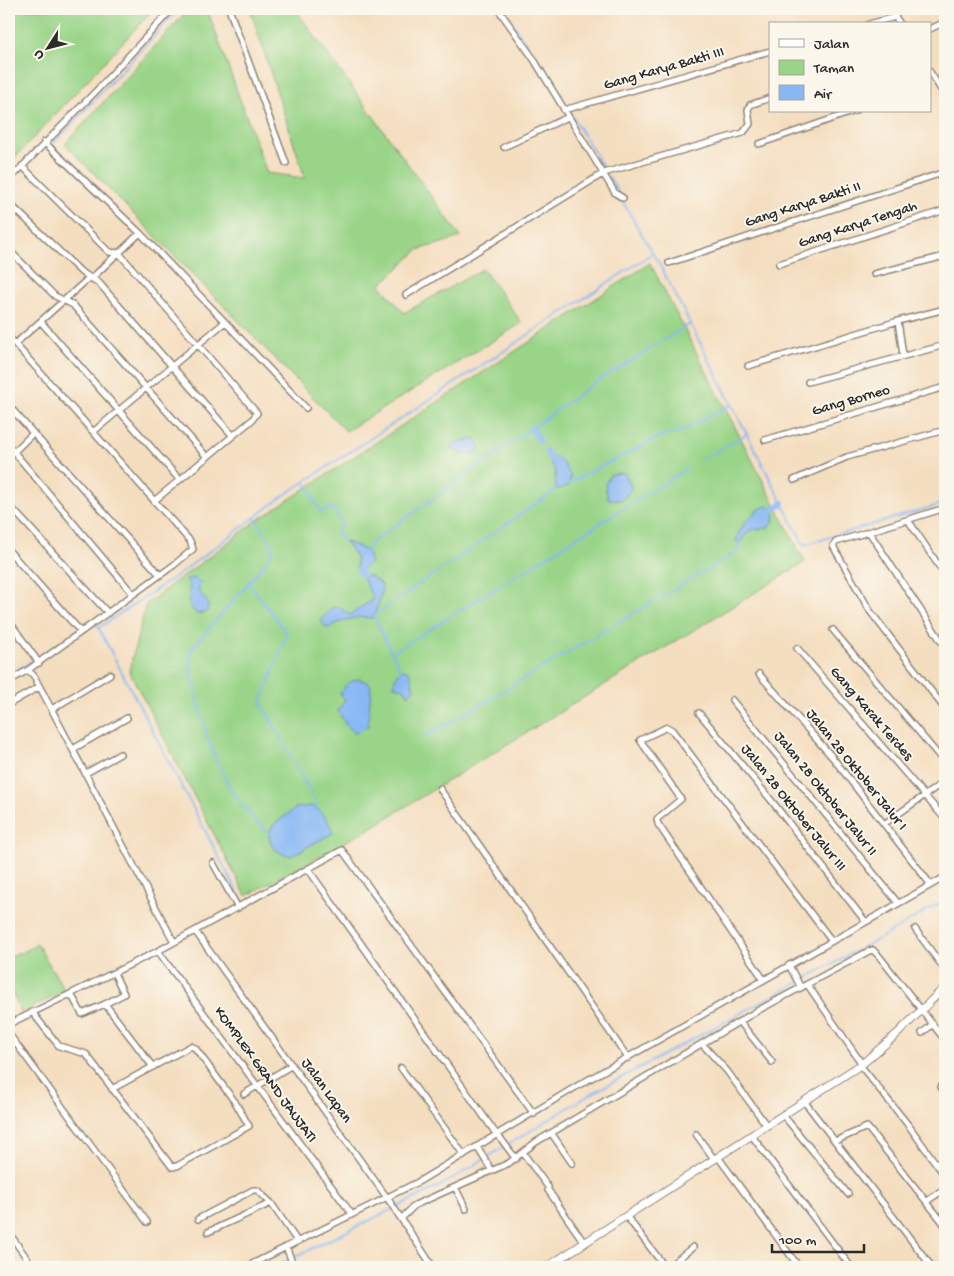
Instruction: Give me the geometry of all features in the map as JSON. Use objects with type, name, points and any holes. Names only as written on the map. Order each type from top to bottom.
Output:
[{"type":"street","points":[[9,180],[44,142],[97,90],[172,9]]},
{"type":"street","points":[[229,9],[286,164]]},
{"type":"street","points":[[498,9],[566,110],[617,195],[623,198]]},
{"type":"street","points":[[890,9],[899,22]]},
{"type":"street","points":[[876,22],[895,17]]},
{"type":"street","points":[[932,28],[945,22]]},
{"type":"street","name":"Gang Karya Bakti III","points":[[566,110],[769,51]]},
{"type":"street","points":[[932,75],[945,96]]},
{"type":"street","points":[[932,85],[937,84]]},
{"type":"street","points":[[406,295],[604,173],[743,133],[750,124],[748,110],[750,105],[769,98]]},
{"type":"street","points":[[759,144],[853,112]]},
{"type":"street","points":[[504,147],[568,116]]},
{"type":"street","points":[[44,142],[140,233],[306,408]]},
{"type":"street","points":[[22,166],[112,254],[118,254],[257,413],[256,417],[154,501]]},
{"type":"street","name":"Gang Karya Bakti II","points":[[669,263],[945,172]]},
{"type":"street","points":[[9,203],[108,292],[233,436]]},
{"type":"street","name":"Gang Karya Tengah","points":[[779,264],[945,210]]},
{"type":"street","points":[[15,344],[140,233]]},
{"type":"street","points":[[9,250],[55,296],[73,305],[206,458]]},
{"type":"street","points":[[874,274],[945,256]]},
{"type":"street","points":[[748,366],[898,321],[945,309]]},
{"type":"street","points":[[898,321],[903,355]]},
{"type":"street","points":[[41,322],[179,479]]},
{"type":"street","points":[[92,432],[225,322]]},
{"type":"street","points":[[9,337],[193,547],[191,552],[160,576],[39,663],[10,679]]},
{"type":"street","points":[[808,382],[945,344]]},
{"type":"street","name":"Gang Borneo","points":[[765,440],[945,387]]},
{"type":"street","points":[[9,406],[160,576]]},
{"type":"street","points":[[794,480],[847,457],[945,430]]},
{"type":"street","points":[[14,452],[33,433]]},
{"type":"street","points":[[9,446],[133,594]]},
{"type":"street","points":[[9,505],[108,613]]},
{"type":"street","points":[[945,508],[836,542],[832,546],[870,611],[945,709]]},
{"type":"street","points":[[908,520],[945,575]]},
{"type":"street","points":[[869,532],[945,647]]},
{"type":"street","points":[[9,551],[81,632]]},
{"type":"street","points":[[9,621],[39,663]]},
{"type":"street","points":[[834,630],[945,763]]},
{"type":"street","name":"Gang Karak Terdes","points":[[797,648],[945,819]]},
{"type":"street","points":[[28,670],[34,676],[52,709],[174,942]]},
{"type":"street","points":[[52,709],[110,674]]},
{"type":"street","name":"Jalan 28 Oktober Jalur I","points":[[759,674],[833,758],[931,885]]},
{"type":"street","points":[[9,704],[39,687]]},
{"type":"street","name":"Jalan 28 Oktober Jalur II","points":[[732,700],[898,903]]},
{"type":"street","name":"Jalan 28 Oktober Jalur III","points":[[699,713],[771,800],[865,920]]},
{"type":"street","points":[[73,749],[127,718]]},
{"type":"street","points":[[764,980],[656,821],[681,800],[640,740],[664,729],[672,730],[832,940]]},
{"type":"street","points":[[86,773],[120,754]]},
{"type":"street","points":[[884,824],[927,796],[945,781]]},
{"type":"street","points":[[440,789],[628,1058]]},
{"type":"street","points":[[9,1024],[158,951],[338,851],[344,850],[534,1114]]},
{"type":"street","points":[[212,864],[238,908]]},
{"type":"street","points":[[308,869],[514,1157]]},
{"type":"street","points":[[246,1267],[351,1213],[387,1198],[418,1182],[534,1114],[579,1085],[865,920],[945,877]]},
{"type":"street","points":[[915,929],[945,970]]},
{"type":"street","name":"Jalan Lapan","points":[[195,931],[387,1198],[433,1267]]},
{"type":"street","points":[[399,1216],[415,1206],[456,1189],[523,1153],[536,1142],[800,986],[873,950],[945,1040]]},
{"type":"street","name":"KOMPLEK GRAND JAUJATI","points":[[158,951],[351,1213]]},
{"type":"street","points":[[789,965],[800,986]]},
{"type":"street","points":[[71,994],[82,1014],[105,1004],[124,994],[114,973]]},
{"type":"street","points":[[807,984],[861,1065],[945,1176]]},
{"type":"street","points":[[546,1267],[585,1244],[861,1065],[945,987]]},
{"type":"street","points":[[105,1004],[153,1066]]},
{"type":"street","points":[[32,1012],[59,1046],[86,1054],[149,1139],[174,1168],[249,1128],[235,1102],[195,1048],[187,1046],[112,1089]]},
{"type":"street","points":[[740,1022],[772,1062]]},
{"type":"street","points":[[922,1034],[933,1024]]},
{"type":"street","points":[[9,1034],[146,1222]]},
{"type":"street","points":[[703,1045],[727,1070],[767,1126]]},
{"type":"street","points":[[244,1094],[292,1065]]},
{"type":"street","points":[[401,1068],[464,1155]]},
{"type":"street","points":[[945,1083],[941,1087],[945,1094]]},
{"type":"street","points":[[804,1102],[932,1267]]},
{"type":"street","points":[[783,1115],[848,1194]]},
{"type":"street","points":[[835,1141],[867,1127],[945,1225]]},
{"type":"street","points":[[552,1134],[572,1163]]},
{"type":"street","points":[[696,1134],[799,1267]]},
{"type":"street","points":[[752,1136],[851,1267]]},
{"type":"street","points":[[477,1147],[492,1170]]},
{"type":"street","points":[[523,1153],[585,1244]]},
{"type":"street","points":[[456,1189],[466,1209]]},
{"type":"street","points":[[927,1201],[945,1189]]},
{"type":"street","points":[[198,1219],[252,1190],[257,1190],[271,1203],[297,1241]]},
{"type":"street","points":[[208,1232],[271,1203]]},
{"type":"street","points":[[627,1217],[666,1267],[693,1248]]},
{"type":"street","points":[[9,1233],[33,1267]]},
{"type":"street","points":[[286,1247],[294,1266]]},
{"type":"green space","points":[[9,9],[154,9],[9,164]]},
{"type":"green space","points":[[189,9],[207,9],[267,173],[305,178],[250,9],[295,9],[461,237],[418,250],[380,285],[404,313],[483,269],[522,323],[346,431],[65,144]]},
{"type":"green space","points":[[650,263],[805,562],[369,829],[246,896],[129,671],[146,604],[259,519]]},
{"type":"green space","points":[[37,944],[65,991],[21,1013],[9,984],[9,957],[19,952],[20,954]]},
{"type":"water","points":[[475,439],[480,448],[476,454],[463,454],[450,448],[460,441]]},
{"type":"water","points":[[554,457],[560,459],[571,476],[568,486],[556,490],[555,470],[550,462]]},
{"type":"water","points":[[625,473],[632,489],[622,500],[608,499],[605,484],[610,475]]},
{"type":"water","points":[[768,506],[775,514],[773,522],[768,528],[750,530],[739,543],[736,541],[737,536],[748,519],[758,510]]},
{"type":"water","points":[[345,541],[367,551],[371,562],[363,569],[357,570],[356,557]]},
{"type":"water","points":[[362,575],[371,576],[382,585],[379,602],[372,618],[350,619],[330,628],[325,627],[321,620],[333,607],[339,607],[350,615],[373,599]]},
{"type":"water","points":[[189,578],[197,579],[201,583],[198,590],[207,602],[207,612],[197,614],[191,608],[189,598],[190,587],[186,580]]},
{"type":"water","points":[[403,669],[409,671],[414,688],[408,695],[404,688],[394,686],[395,678]]},
{"type":"water","points":[[359,679],[369,683],[371,688],[368,726],[355,733],[346,725],[338,711],[345,699],[340,694],[350,682]]},
{"type":"water","points":[[311,806],[318,809],[325,816],[333,833],[291,856],[275,849],[269,838],[273,825],[296,808]]},
{"type":"waterway","points":[[53,144],[179,9]]},
{"type":"waterway","points":[[503,9],[528,47]]},
{"type":"waterway","points":[[569,112],[604,168]]},
{"type":"waterway","points":[[609,177],[618,192]]},
{"type":"waterway","points":[[621,199],[661,267],[804,545],[945,503]]},
{"type":"waterway","points":[[100,627],[178,575],[286,494],[653,253]]},
{"type":"waterway","points":[[367,552],[371,543],[596,382],[690,324]]},
{"type":"waterway","points":[[569,483],[665,434],[675,434],[732,404]]},
{"type":"waterway","points":[[531,428],[539,440]]},
{"type":"waterway","points":[[701,460],[747,434]]},
{"type":"waterway","points":[[546,451],[551,459]]},
{"type":"waterway","points":[[392,653],[688,468]]},
{"type":"waterway","points":[[305,482],[321,512],[332,507],[342,523],[336,533],[344,542]]},
{"type":"waterway","points":[[375,615],[556,490]]},
{"type":"waterway","points":[[772,510],[783,503]]},
{"type":"waterway","points":[[255,519],[274,548],[263,566],[192,648],[190,665],[206,733],[220,769],[241,803],[269,833]]},
{"type":"waterway","points":[[422,737],[441,728],[738,551],[739,543]]},
{"type":"waterway","points":[[359,570],[362,575]]},
{"type":"waterway","points":[[248,581],[287,634],[261,703],[316,802],[316,807]]},
{"type":"waterway","points":[[374,617],[401,671]]},
{"type":"waterway","points":[[96,623],[242,901]]},
{"type":"waterway","points":[[15,672],[78,631]]},
{"type":"waterway","points":[[274,1267],[442,1185],[589,1095],[884,936],[945,900]]}]
